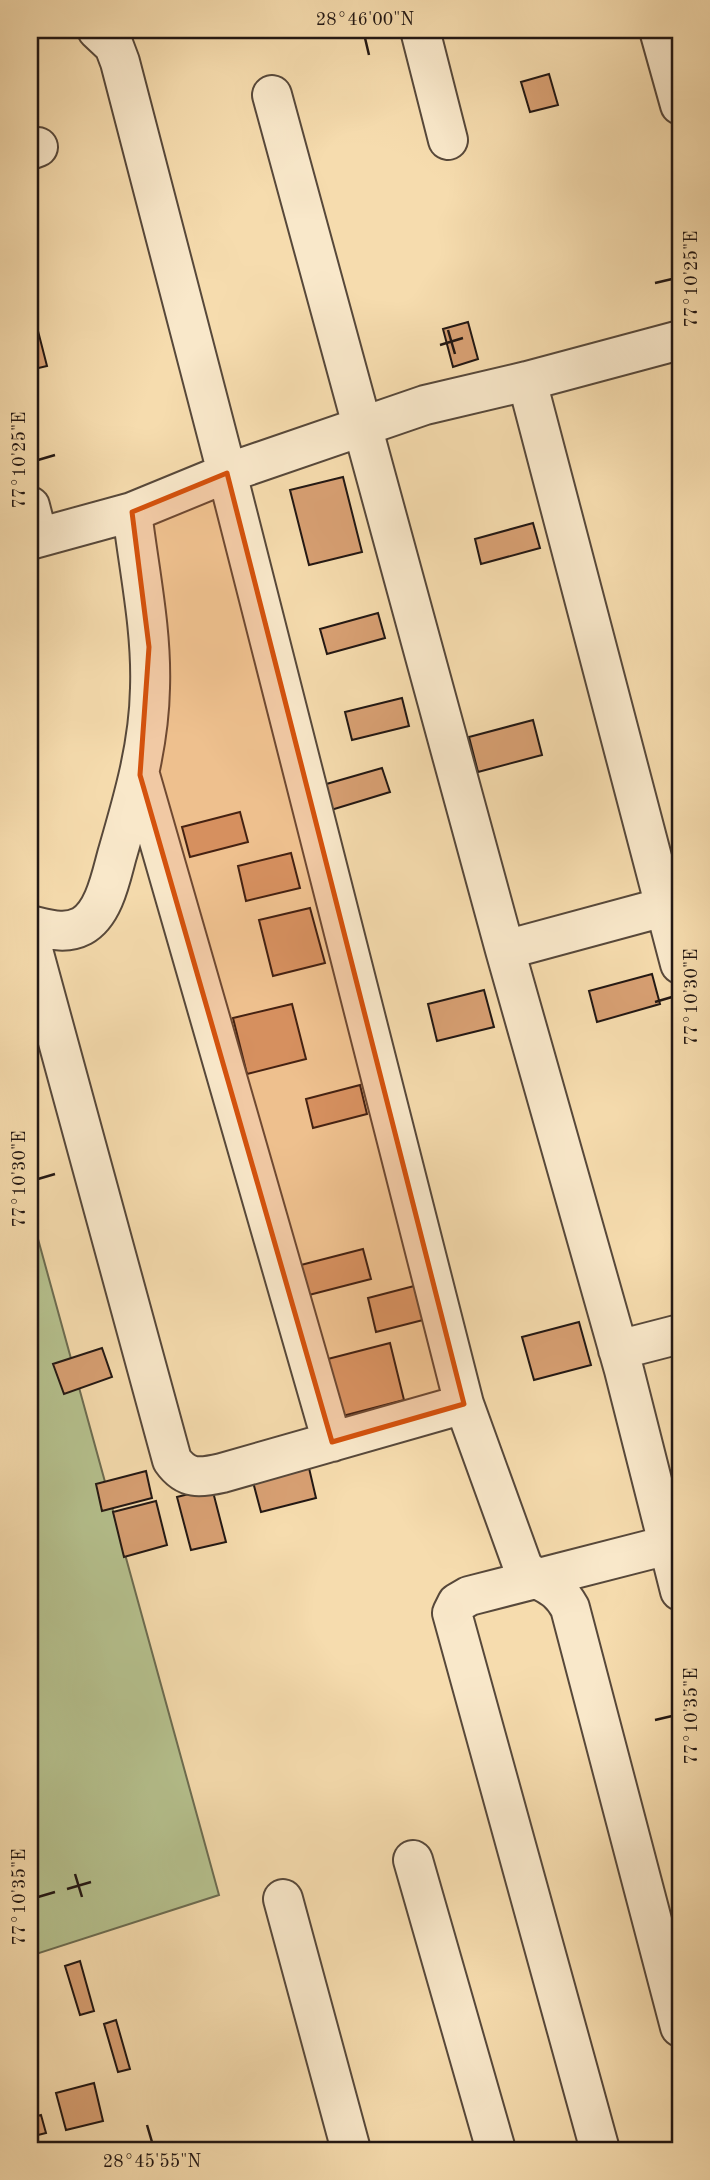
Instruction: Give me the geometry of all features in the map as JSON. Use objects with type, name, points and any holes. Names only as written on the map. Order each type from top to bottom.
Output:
[{"type":"street","points":[[99,30],[114,46],[120,62],[228,473],[464,1404],[523,1567],[534,1578],[554,1586],[570,1608],[680,2027]]},
{"type":"street","points":[[420,30],[448,141]]},
{"type":"street","points":[[659,30],[680,105]]},
{"type":"street","points":[[272,95],[505,950],[618,1350],[680,1591]]},
{"type":"street","points":[[33,528],[111,518],[228,473],[425,405],[680,340]]},
{"type":"street","points":[[527,381],[680,964]]},
{"type":"street","points":[[111,518],[149,647],[147,734],[140,775],[102,900],[94,915],[85,924],[72,930],[42,931],[172,1460],[180,1471],[204,1477],[464,1404]]},
{"type":"street","points":[[140,775],[332,1441]]},
{"type":"street","points":[[505,950],[664,907]]},
{"type":"street","points":[[618,1350],[680,1334]]},
{"type":"street","points":[[599,2150],[452,1614],[457,1603],[469,1596],[668,1545]]},
{"type":"street","points":[[413,1860],[496,2150]]},
{"type":"street","points":[[283,1899],[351,2150]]},
{"type":"highlighted area","points":[[227,473],[464,1404],[332,1442],[140,775],[149,647],[132,512]]},
{"type":"green space","points":[[30,1210],[219,1895],[30,1956]]},
{"type":"building","points":[[549,74],[558,105],[530,112],[521,82]]},
{"type":"building","points":[[468,322],[478,359],[453,367],[443,329]]},
{"type":"building","points":[[38,331],[47,366],[30,370],[30,333]]},
{"type":"building","points":[[343,477],[362,552],[309,565],[290,490]]},
{"type":"building","points":[[533,523],[540,548],[481,564],[475,539]]},
{"type":"building","points":[[378,613],[385,638],[327,654],[320,629]]},
{"type":"building","points":[[402,698],[409,726],[352,740],[345,712]]},
{"type":"building","points":[[533,720],[542,755],[478,772],[469,737]]},
{"type":"building","points":[[382,768],[390,792],[331,810],[323,785]]},
{"type":"building","points":[[240,812],[248,842],[190,857],[182,827]]},
{"type":"building","points":[[291,853],[300,888],[246,901],[238,866]]},
{"type":"building","points":[[310,908],[325,963],[273,976],[259,920]]},
{"type":"building","points":[[652,974],[660,1004],[597,1022],[589,991]]},
{"type":"building","points":[[484,990],[494,1027],[437,1041],[428,1004]]},
{"type":"building","points":[[292,1004],[306,1059],[247,1074],[233,1018]]},
{"type":"building","points":[[360,1085],[367,1114],[313,1128],[306,1099]]},
{"type":"building","points":[[363,1249],[371,1279],[305,1296],[297,1266]]},
{"type":"building","points":[[418,1285],[427,1319],[376,1332],[368,1298]]},
{"type":"building","points":[[579,1322],[591,1365],[534,1380],[522,1337]]},
{"type":"building","points":[[390,1343],[404,1400],[335,1418],[320,1361]]},
{"type":"building","points":[[102,1348],[112,1377],[64,1394],[53,1364]]},
{"type":"building","points":[[309,1468],[316,1498],[261,1512],[253,1482]]},
{"type":"building","points":[[146,1471],[152,1498],[102,1511],[96,1484]]},
{"type":"building","points":[[212,1488],[226,1542],[191,1550],[177,1497]]},
{"type":"building","points":[[156,1501],[167,1545],[124,1557],[113,1512]]},
{"type":"building","points":[[80,1961],[94,2011],[80,2015],[65,1966]]},
{"type":"building","points":[[116,2020],[130,2069],[118,2072],[104,2024]]},
{"type":"building","points":[[94,2083],[103,2121],[66,2130],[56,2093]]},
{"type":"building","points":[[41,2115],[46,2133],[30,2137],[30,2118]]}]
